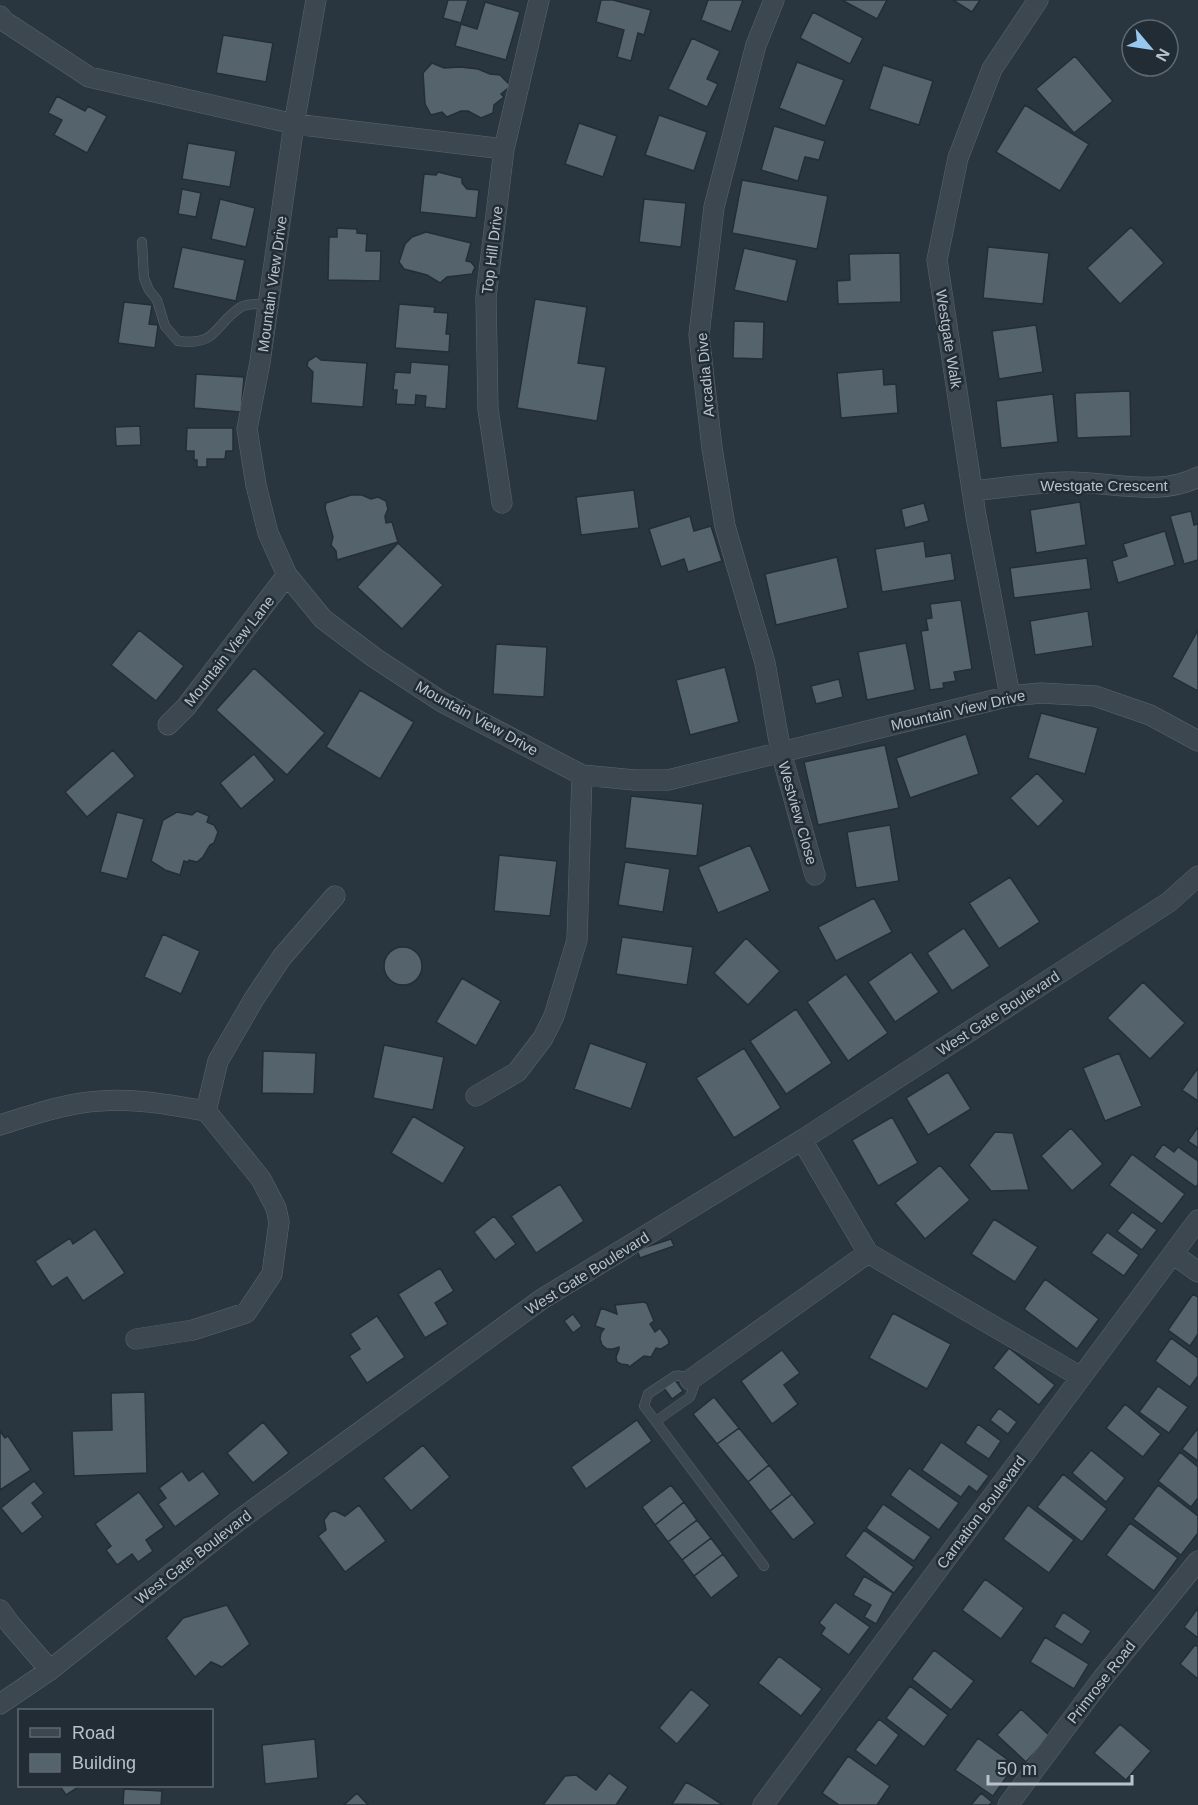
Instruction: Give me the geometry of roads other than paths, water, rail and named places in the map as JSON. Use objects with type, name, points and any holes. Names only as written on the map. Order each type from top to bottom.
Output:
[{"type":"street","name":"Mountain View Drive","points":[[316,0],[294,124],[269,304],[247,429],[256,486],[268,532],[287,575],[323,619],[375,658],[442,702],[582,775],[635,780],[668,780],[1010,696],[1041,693],[1095,696],[1150,715],[1198,741]]},
{"type":"street","name":"Top Hill Drive","points":[[502,503],[488,409],[486,297],[504,149],[539,0]]},
{"type":"street","name":"Arcadia Dive","points":[[774,0],[756,45],[714,207],[699,335],[712,448],[725,526],[765,663],[781,752]]},
{"type":"street","name":"Westgate Walk","points":[[1010,696],[972,491],[937,260],[958,158],[992,69],[1038,0]]},
{"type":"street","points":[[0,16],[89,77],[294,124],[504,149]]},
{"type":"street","name":"Westgate Crescent","points":[[972,491],[1069,482],[1164,487],[1189,482],[1198,477]]},
{"type":"street","name":"Mountain View Lane","points":[[168,725],[186,707],[287,575]]},
{"type":"street","name":"Westview Close","points":[[781,752],[815,875]]},
{"type":"street","points":[[476,1096],[517,1072],[543,1038],[554,1016],[577,940],[582,775]]},
{"type":"street","name":"West Gate Boulevard","points":[[0,1704],[50,1670],[238,1521],[542,1299],[802,1140],[1169,902],[1198,876]]},
{"type":"street","points":[[206,1111],[218,1061],[254,999],[282,957],[335,896]]},
{"type":"street","points":[[0,1125],[46,1111],[99,1101],[162,1103],[206,1111],[261,1179],[276,1208],[279,1222],[272,1274],[246,1313],[193,1330],[136,1339]]},
{"type":"street","points":[[802,1140],[868,1253],[1081,1377]]},
{"type":"street","name":"Carnation Boulevard","points":[[763,1805],[1198,1220]]},
{"type":"street","points":[[690,1380],[868,1253]]},
{"type":"street","points":[[1173,1254],[1198,1272]]},
{"type":"street","name":"Primrose Road","points":[[1008,1805],[1102,1679],[1198,1562]]},
{"type":"street","points":[[0,1610],[50,1670]]},
{"type":"lane","points":[[142,242],[144,278],[149,290],[157,300],[165,326],[178,341],[194,343],[204,340],[212,336],[242,306],[269,304]]},
{"type":"lane","points":[[656,1421],[690,1397],[694,1386],[690,1380],[680,1375],[675,1376],[648,1394],[644,1406],[764,1566]]}]
